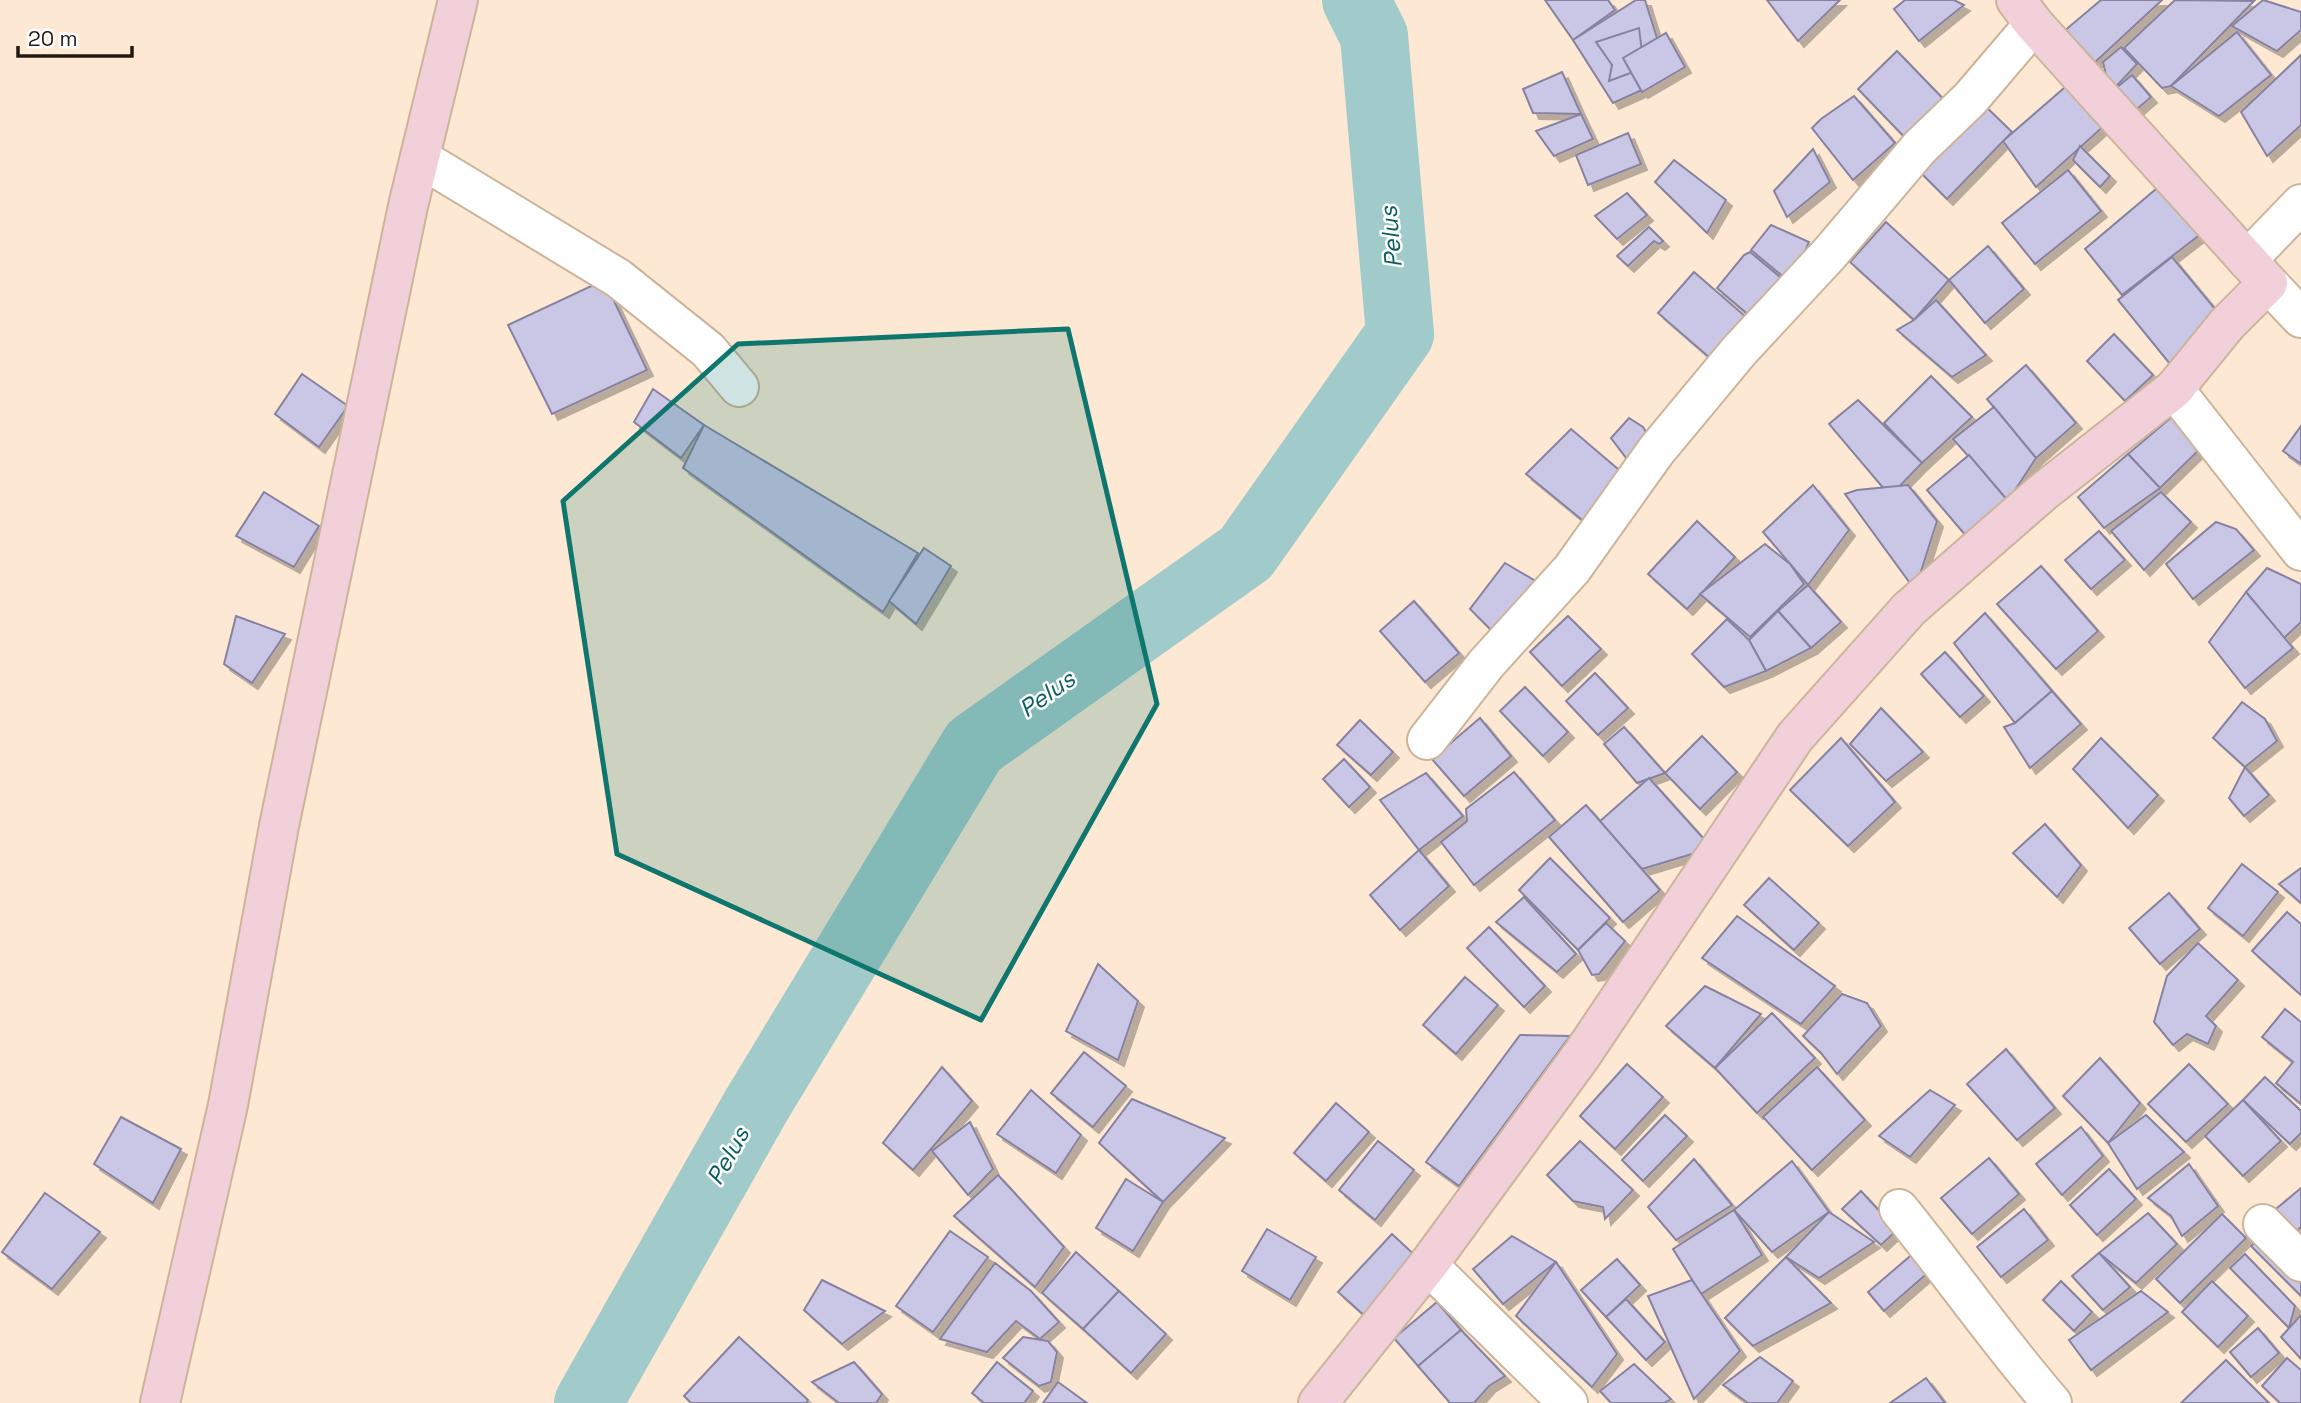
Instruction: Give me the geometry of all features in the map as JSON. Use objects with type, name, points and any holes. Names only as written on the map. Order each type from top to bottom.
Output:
[{"type":"street","points":[[160,1403],[228,1105],[279,826],[408,206],[458,0]]},
{"type":"street","points":[[1427,740],[1486,664],[1572,569],[1656,451],[1739,351],[1838,243],[1920,147],[1970,99],[2025,12],[2301,318]]},
{"type":"street","points":[[420,158],[618,278],[708,350],[739,387]]},
{"type":"street","points":[[1318,1403],[1428,1265],[1581,1056],[1795,737],[1909,609],[2043,492],[2174,388],[2227,324],[2257,271],[2301,204]]},
{"type":"street","points":[[2174,388],[2301,551]]},
{"type":"street","points":[[1899,1209],[1950,1272],[2010,1355],[2052,1403]]},
{"type":"street","points":[[2263,1223],[2301,1262]]},
{"type":"street","points":[[1428,1265],[1569,1403]]},
{"type":"highlighted area","points":[[1068,329],[1157,704],[981,1020],[617,854],[563,501],[738,344]]},
{"type":"building","points":[[1545,0],[1608,0],[1615,10],[1573,40]]},
{"type":"building","points":[[1636,0],[1645,0],[1657,38],[1642,90],[1613,103],[1573,40]]},
{"type":"building","points":[[1767,0],[1840,0],[1798,41]]},
{"type":"building","points":[[1905,0],[1954,0],[1964,5],[1919,41],[1894,9]]},
{"type":"building","points":[[2101,0],[2162,0],[2092,65],[2063,32]]},
{"type":"building","points":[[2175,0],[2254,1],[2171,86],[2162,88],[2124,48]]},
{"type":"building","points":[[2263,0],[2301,12],[2301,30],[2277,51],[2232,26]]},
{"type":"building","points":[[1639,28],[1644,68],[1609,81],[1612,65],[1596,42]]},
{"type":"building","points":[[2237,32],[2271,75],[2219,116],[2171,86]]},
{"type":"building","points":[[1666,33],[1685,67],[1642,92],[1623,58]]},
{"type":"building","points":[[2121,47],[2137,64],[2110,93],[2103,62]]},
{"type":"building","points":[[1897,51],[1953,109],[1913,146],[1858,89]]},
{"type":"building","points":[[2301,55],[2301,125],[2267,156],[2241,112]]},
{"type":"building","points":[[1562,72],[1581,114],[1533,113],[1523,89]]},
{"type":"building","points":[[2132,75],[2151,97],[2130,115],[2110,93]]},
{"type":"building","points":[[2071,82],[2105,125],[2036,187],[2003,141]]},
{"type":"building","points":[[1854,96],[1895,143],[1853,180],[1812,128]]},
{"type":"building","points":[[1979,100],[2012,132],[1947,199],[1915,167]]},
{"type":"building","points":[[1581,114],[1593,139],[1554,156],[1536,131]]},
{"type":"building","points":[[1628,133],[1641,164],[1588,185],[1576,155]]},
{"type":"building","points":[[2080,146],[2110,176],[2100,187],[2073,160]]},
{"type":"building","points":[[1813,149],[1830,182],[1787,217],[1774,191]]},
{"type":"building","points":[[1674,160],[1726,200],[1707,233],[1655,182]]},
{"type":"building","points":[[2068,170],[2101,211],[2035,264],[2002,223]]},
{"type":"building","points":[[2162,184],[2202,233],[2122,295],[2085,249]]},
{"type":"building","points":[[1627,193],[1647,215],[1617,239],[1595,216]]},
{"type":"building","points":[[1886,222],[1949,280],[1914,320],[1850,262]]},
{"type":"building","points":[[1771,225],[1809,242],[1791,283],[1751,250]]},
{"type":"building","points":[[1649,227],[1663,241],[1659,244],[1654,241],[1628,266],[1617,256]]},
{"type":"building","points":[[1988,246],[2024,289],[1985,323],[1949,280]]},
{"type":"building","points":[[1750,252],[1786,282],[1751,317],[1717,288],[1744,255]]},
{"type":"building","points":[[2172,257],[2225,321],[2170,364],[2118,300]]},
{"type":"building","points":[[1694,272],[1753,323],[1718,365],[1658,313]]},
{"type":"building","points":[[604,280],[647,370],[552,414],[508,325]]},
{"type":"building","points":[[1936,300],[1986,355],[1952,377],[1897,330],[1914,320]]},
{"type":"building","points":[[2114,334],[2153,375],[2125,401],[2087,361]]},
{"type":"building","points":[[2026,365],[2076,423],[2036,458],[1987,399]]},
{"type":"building","points":[[302,374],[348,406],[319,447],[275,414]]},
{"type":"building","points":[[1931,376],[1972,417],[1922,463],[1884,423]]},
{"type":"building","points":[[653,389],[704,425],[681,458],[634,422]]},
{"type":"building","points":[[1858,400],[1922,463],[1890,496],[1829,424]]},
{"type":"building","points":[[1994,407],[2036,458],[2008,501],[1953,439]]},
{"type":"building","points":[[2180,410],[2207,442],[2160,488],[2128,454]]},
{"type":"building","points":[[1629,418],[1643,427],[1652,442],[1633,467],[1611,438]]},
{"type":"building","points":[[704,425],[918,553],[883,612],[683,468]]},
{"type":"building","points":[[2301,426],[2301,464],[2283,451]]},
{"type":"building","points":[[1571,429],[1625,475],[1592,528],[1526,474]]},
{"type":"building","points":[[2128,454],[2160,488],[2104,528],[2078,497]]},
{"type":"building","points":[[1969,455],[2008,501],[1967,537],[1927,490]]},
{"type":"building","points":[[1813,485],[1849,530],[1808,585],[1763,532]]},
{"type":"building","points":[[1908,485],[1937,521],[1915,590],[1845,494],[1857,490]]},
{"type":"building","points":[[264,492],[319,526],[294,567],[236,536]]},
{"type":"building","points":[[2161,492],[2191,522],[2144,570],[2111,531]]},
{"type":"building","points":[[1697,521],[1735,557],[1687,609],[1648,574]]},
{"type":"building","points":[[2216,522],[2236,529],[2254,550],[2193,599],[2166,564]]},
{"type":"building","points":[[2099,531],[2125,560],[2091,589],[2065,560]]},
{"type":"building","points":[[1765,544],[1790,564],[1804,584],[1750,637],[1700,594]]},
{"type":"building","points":[[924,548],[951,566],[916,624],[889,601]]},
{"type":"building","points":[[1505,563],[1539,583],[1492,631],[1470,609]]},
{"type":"building","points":[[2041,566],[2098,631],[2056,669],[1997,604]]},
{"type":"building","points":[[2267,568],[2301,584],[2301,622],[2284,638],[2246,592]]},
{"type":"building","points":[[1808,585],[1841,622],[1811,648],[1778,611]]},
{"type":"building","points":[[2246,592],[2293,648],[2245,688],[2209,642]]},
{"type":"building","points":[[1414,601],[1459,653],[1425,682],[1380,631]]},
{"type":"building","points":[[1778,611],[1811,648],[1766,671],[1749,640]]},
{"type":"building","points":[[1985,613],[2052,691],[2015,723],[1954,643]]},
{"type":"building","points":[[236,616],[285,634],[252,683],[224,664]]},
{"type":"building","points":[[1568,616],[1601,649],[1562,686],[1530,652]]},
{"type":"building","points":[[1727,619],[1749,640],[1766,671],[1724,687],[1692,654]]},
{"type":"building","points":[[1945,652],[1984,696],[1960,717],[1921,674]]},
{"type":"building","points":[[1595,673],[1628,708],[1598,735],[1566,701]]},
{"type":"building","points":[[1525,687],[1568,732],[1543,756],[1500,711]]},
{"type":"building","points":[[2052,691],[2081,724],[2030,768],[2004,727],[2015,723]]},
{"type":"building","points":[[2242,702],[2265,719],[2277,741],[2245,767],[2213,738]]},
{"type":"building","points":[[1881,708],[1923,752],[1886,781],[1850,744]]},
{"type":"building","points":[[1480,718],[1511,756],[1464,796],[1432,759]]},
{"type":"building","points":[[1360,720],[1393,752],[1371,775],[1337,745]]},
{"type":"building","points":[[1624,727],[1665,773],[1637,783],[1604,744]]},
{"type":"building","points":[[1702,736],[1737,772],[1700,809],[1665,773]]},
{"type":"building","points":[[1841,738],[1895,802],[1848,846],[1790,790]]},
{"type":"building","points":[[2101,738],[2158,795],[2128,828],[2073,769]]},
{"type":"building","points":[[1344,759],[1370,787],[1349,807],[1323,779]]},
{"type":"building","points":[[2245,767],[2269,795],[2244,816],[2229,798]]},
{"type":"building","points":[[1514,772],[1555,820],[1474,885],[1441,842],[1467,821],[1466,809]]},
{"type":"building","points":[[1426,773],[1463,816],[1419,850],[1380,800]]},
{"type":"building","points":[[1649,778],[1712,848],[1642,869],[1599,822]]},
{"type":"building","points":[[1586,805],[1660,890],[1623,922],[1549,837]]},
{"type":"building","points":[[2045,824],[2081,865],[2057,897],[2013,853]]},
{"type":"building","points":[[1419,850],[1449,886],[1400,930],[1370,895]]},
{"type":"building","points":[[1550,858],[1610,918],[1578,950],[1519,890]]},
{"type":"building","points":[[2242,864],[2278,892],[2243,936],[2208,908]]},
{"type":"building","points":[[2301,868],[2301,903],[2279,884]]},
{"type":"building","points":[[1769,878],[1819,923],[1794,950],[1744,905]]},
{"type":"building","points":[[2169,893],[2200,929],[2160,964],[2129,928]]},
{"type":"building","points":[[1524,897],[1576,954],[1557,972],[1496,922]]},
{"type":"building","points":[[2287,912],[2301,924],[2301,995],[2252,951]]},
{"type":"building","points":[[1737,916],[1835,986],[1801,1024],[1702,958]]},
{"type":"building","points":[[1606,923],[1625,941],[1599,974],[1592,975],[1578,950]]},
{"type":"building","points":[[1489,927],[1545,986],[1524,1007],[1467,948]]},
{"type":"building","points":[[2198,943],[2238,980],[2206,1016],[2216,1026],[2208,1044],[2187,1034],[2173,1045],[2154,1022],[2167,976]]},
{"type":"building","points":[[1098,964],[1138,1001],[1118,1060],[1066,1031]]},
{"type":"building","points":[[1465,977],[1498,1005],[1456,1054],[1423,1025]]},
{"type":"building","points":[[1705,986],[1761,1014],[1715,1068],[1666,1026]]},
{"type":"building","points":[[1842,994],[1867,1003],[1881,1026],[1837,1074],[1803,1036]]},
{"type":"building","points":[[2285,1009],[2301,1022],[2301,1104],[2276,1083],[2293,1062],[2262,1037]]},
{"type":"building","points":[[1772,1013],[1815,1058],[1757,1113],[1715,1068]]},
{"type":"building","points":[[1520,1035],[1570,1036],[1459,1186],[1426,1162]]},
{"type":"building","points":[[2006,1049],[2055,1108],[2017,1140],[1967,1084]]},
{"type":"building","points":[[1084,1052],[1126,1086],[1093,1127],[1051,1093]]},
{"type":"building","points":[[2100,1058],[2140,1103],[2108,1143],[2063,1096]]},
{"type":"building","points":[[1627,1064],[1663,1097],[1615,1149],[1580,1116]]},
{"type":"building","points":[[2189,1064],[2228,1104],[2186,1142],[2148,1104]]},
{"type":"building","points":[[942,1067],[972,1101],[913,1170],[883,1143]]},
{"type":"building","points":[[1817,1067],[1865,1120],[1812,1170],[1763,1117]]},
{"type":"building","points":[[2265,1077],[2301,1111],[2301,1133],[2290,1144],[2243,1100]]},
{"type":"building","points":[[1031,1090],[1081,1135],[1056,1173],[997,1134]]},
{"type":"building","points":[[1930,1090],[1955,1105],[1910,1157],[1879,1136]]},
{"type":"building","points":[[1132,1099],[1225,1138],[1163,1202],[1099,1143]]},
{"type":"building","points":[[2243,1100],[2281,1141],[2243,1176],[2205,1136]]},
{"type":"building","points":[[1336,1103],[1369,1132],[1326,1181],[1294,1153]]},
{"type":"building","points":[[1665,1115],[1687,1136],[1643,1181],[1622,1160]]},
{"type":"building","points":[[2146,1115],[2184,1152],[2137,1189],[2108,1143]]},
{"type":"building","points":[[121,1117],[181,1149],[153,1203],[94,1164]]},
{"type":"building","points":[[970,1122],[993,1169],[968,1195],[932,1151]]},
{"type":"building","points":[[2081,1127],[2103,1156],[2062,1195],[2036,1164]]},
{"type":"building","points":[[1378,1141],[1414,1170],[1375,1220],[1339,1190]]},
{"type":"building","points":[[1580,1141],[1633,1190],[1605,1219],[1603,1207],[1573,1201],[1547,1175]]},
{"type":"building","points":[[1989,1158],[2019,1194],[1972,1234],[1941,1198]]},
{"type":"building","points":[[1694,1159],[1732,1205],[1676,1240],[1648,1207]]},
{"type":"building","points":[[1792,1161],[1829,1212],[1772,1252],[1734,1210]]},
{"type":"building","points":[[2189,1164],[2218,1206],[2182,1236],[2171,1216],[2148,1198]]},
{"type":"building","points":[[2109,1169],[2136,1199],[2097,1235],[2070,1205]]},
{"type":"building","points":[[998,1175],[1064,1247],[1035,1287],[954,1216]]},
{"type":"building","points":[[1126,1179],[1163,1202],[1133,1251],[1096,1228]]},
{"type":"building","points":[[2301,1188],[2301,1227],[2285,1241],[2265,1218]]},
{"type":"building","points":[[1861,1191],[1897,1230],[1881,1245],[1842,1209]]},
{"type":"building","points":[[45,1193],[100,1232],[52,1289],[2,1252]]},
{"type":"building","points":[[2024,1209],[2048,1240],[2001,1277],[1977,1247]]},
{"type":"building","points":[[1734,1210],[1762,1255],[1701,1294],[1673,1249]]},
{"type":"building","points":[[1829,1212],[1874,1242],[1819,1278],[1786,1257]]},
{"type":"building","points":[[2148,1213],[2177,1244],[2136,1283],[2099,1253]]},
{"type":"building","points":[[2222,1214],[2246,1238],[2180,1303],[2156,1279]]},
{"type":"building","points":[[1267,1229],[1316,1257],[1290,1300],[1242,1271]]},
{"type":"building","points":[[950,1231],[988,1257],[933,1332],[896,1306]]},
{"type":"building","points":[[2266,1232],[2301,1268],[2301,1296],[2251,1246]]},
{"type":"building","points":[[1392,1234],[1420,1260],[1366,1317],[1338,1292]]},
{"type":"building","points":[[1512,1236],[1556,1262],[1503,1304],[1473,1269]]},
{"type":"building","points":[[1922,1246],[1938,1264],[1884,1311],[1868,1292]]},
{"type":"building","points":[[1076,1252],[1119,1291],[1083,1329],[1042,1293]]},
{"type":"building","points":[[2099,1253],[2130,1287],[2103,1310],[2072,1276]]},
{"type":"building","points":[[2245,1254],[2295,1306],[2289,1328],[2230,1268]]},
{"type":"building","points":[[1786,1257],[1831,1303],[1753,1346],[1725,1318]]},
{"type":"building","points":[[1617,1259],[1640,1285],[1606,1317],[1581,1290]]},
{"type":"building","points":[[1556,1262],[1617,1354],[1592,1387],[1516,1316]]},
{"type":"building","points":[[995,1263],[1031,1291],[1059,1322],[1040,1339],[1016,1321],[987,1352],[940,1339]]},
{"type":"building","points":[[822,1280],[885,1311],[842,1344],[804,1310]]},
{"type":"building","points":[[1692,1280],[1740,1351],[1694,1399],[1648,1296]]},
{"type":"building","points":[[2061,1281],[2092,1312],[2074,1331],[2043,1300]]},
{"type":"building","points":[[2212,1281],[2248,1316],[2218,1347],[2182,1312]]},
{"type":"building","points":[[1119,1291],[1166,1334],[1131,1373],[1083,1329]]},
{"type":"building","points":[[2141,1291],[2168,1312],[2091,1370],[2069,1340]]},
{"type":"building","points":[[1626,1299],[1665,1342],[1646,1360],[1606,1317]]},
{"type":"building","points":[[1437,1302],[1461,1330],[1418,1366],[1394,1338]]},
{"type":"building","points":[[2301,1315],[2301,1359],[2281,1337]]},
{"type":"building","points":[[2258,1328],[2279,1353],[2251,1377],[2230,1352]]},
{"type":"building","points":[[1461,1330],[1505,1376],[1489,1386],[1474,1403],[1450,1403],[1418,1366]]},
{"type":"building","points":[[739,1337],[808,1400],[806,1403],[691,1403],[684,1396]]},
{"type":"building","points":[[1023,1337],[1048,1341],[1057,1352],[1051,1382],[1039,1386],[1003,1358]]},
{"type":"building","points":[[1760,1357],[1793,1381],[1777,1403],[1748,1403],[1723,1385]]},
{"type":"building","points":[[2287,1358],[2301,1370],[2301,1403],[2280,1403],[2262,1386]]},
{"type":"building","points":[[2226,1360],[2269,1403],[2181,1403]]},
{"type":"building","points":[[854,1362],[882,1394],[876,1403],[839,1403],[812,1382]]},
{"type":"building","points":[[997,1362],[1033,1391],[1024,1403],[984,1403],[972,1393]]},
{"type":"building","points":[[1634,1364],[1671,1399],[1664,1403],[1611,1403],[1600,1391]]},
{"type":"building","points":[[1926,1378],[1945,1403],[1890,1403]]},
{"type":"building","points":[[1058,1382],[1087,1403],[1043,1403]]},
{"type":"waterway","name":"Pelus","points":[[588,1403],[756,1106],[974,746],[1246,553],[1400,334],[1374,36],[1356,0]]}]
